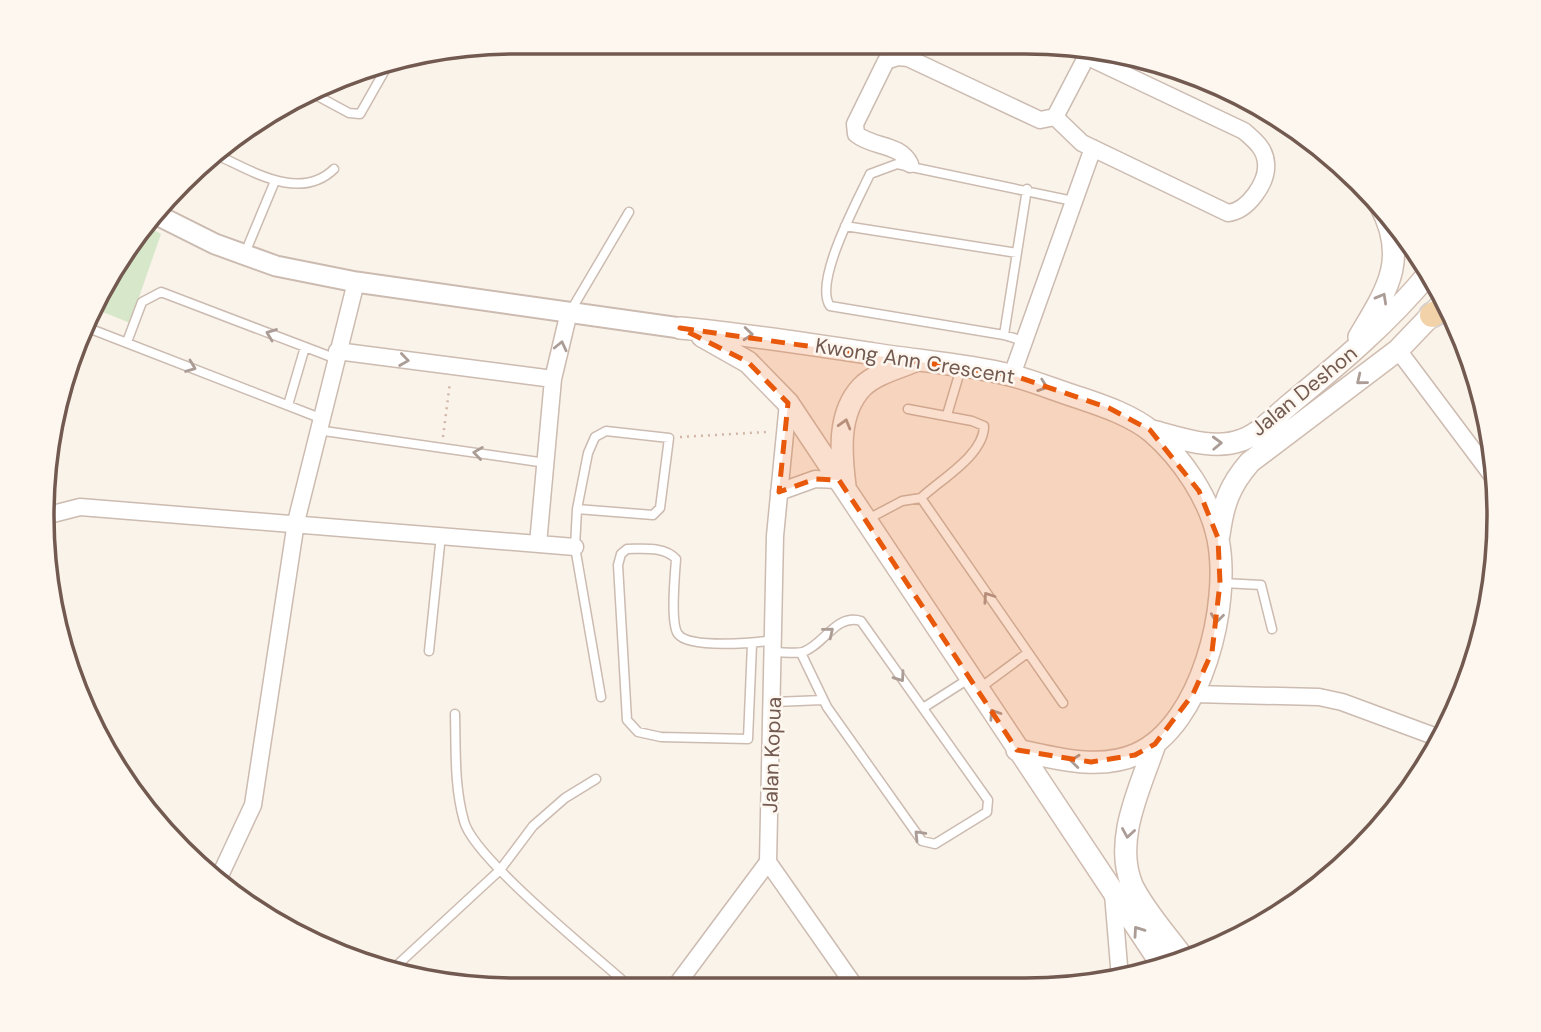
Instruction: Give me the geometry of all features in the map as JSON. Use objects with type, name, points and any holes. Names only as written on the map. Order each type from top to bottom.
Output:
[{"type":"main road","points":[[1348,357],[1387,289],[1394,268],[1391,235]]},
{"type":"main road","name":"Jalan Deshon","points":[[1150,430],[1198,443],[1218,445],[1242,440],[1348,357],[1401,307],[1422,281]]},
{"type":"main road","name":"Jalan Deshon","points":[[1218,538],[1224,500],[1238,475],[1250,462],[1398,350],[1438,310]]},
{"type":"main road","points":[[680,328],[715,341],[748,362],[788,403],[1157,958]]},
{"type":"main road","name":"Kwong Ann Crescent","points":[[680,328],[759,335],[1012,375],[1109,408],[1150,430],[1186,470],[1199,491],[1218,538],[1220,583],[1212,652],[1193,694],[1156,744]]},
{"type":"main road","points":[[842,486],[840,449],[844,425],[861,388],[874,378],[919,359]]},
{"type":"main road","points":[[1017,750],[1091,762],[1135,755],[1156,744]]},
{"type":"main road","points":[[1156,744],[1129,823],[1126,857],[1132,885],[1179,951]]},
{"type":"street","points":[[910,164],[897,149],[868,144],[856,134],[855,124],[886,61],[898,57],[908,58],[1040,120],[1055,117]]},
{"type":"street","points":[[1055,117],[1086,58]]},
{"type":"street","points":[[1055,117],[1082,143],[1228,213],[1238,212],[1250,202],[1265,171],[1266,160],[1260,145],[1244,131],[1108,62]]},
{"type":"street","points":[[1012,375],[1093,148]]},
{"type":"street","points":[[164,218],[243,255],[356,282],[680,328]]},
{"type":"street","points":[[222,871],[253,805],[296,522],[335,354],[356,282]]},
{"type":"street","points":[[538,544],[554,379],[569,312]]},
{"type":"street","points":[[1398,350],[1484,464]]},
{"type":"street","points":[[335,354],[554,379]]},
{"type":"street","name":"Jalan Kopua","points":[[768,862],[779,492],[788,403]]},
{"type":"street","points":[[779,492],[815,479],[842,486]]},
{"type":"street","points":[[54,514],[80,507],[296,522],[575,547]]},
{"type":"street","points":[[1193,694],[1319,697],[1342,702],[1431,735]]},
{"type":"street","points":[[683,978],[768,862],[849,978]]},
{"type":"street","points":[[1113,894],[1119,968]]},
{"type":"lane","points":[[321,98],[349,113],[360,114],[382,75]]},
{"type":"lane","points":[[225,158],[275,181],[307,183],[326,177],[334,169]]},
{"type":"lane","points":[[1024,341],[1004,335],[830,306],[825,295],[836,244],[870,174],[885,167],[910,164],[1073,201]]},
{"type":"lane","points":[[243,255],[275,181]]},
{"type":"lane","points":[[1004,335],[1027,189]]},
{"type":"lane","points":[[569,312],[629,212]]},
{"type":"lane","points":[[845,226],[1017,253]]},
{"type":"lane","points":[[127,342],[142,302],[161,292],[305,347],[335,354]]},
{"type":"lane","points":[[93,330],[288,405],[319,424],[441,448],[546,463]]},
{"type":"lane","points":[[288,405],[305,347]]},
{"type":"lane","points":[[947,415],[961,365]]},
{"type":"lane","points":[[865,520],[902,501],[921,498],[977,448],[984,436],[981,423],[908,409]]},
{"type":"lane","points":[[577,509],[653,515],[660,508],[669,438],[606,431],[595,437],[588,453],[577,509],[575,547],[601,696]]},
{"type":"lane","points":[[921,498],[1026,654],[1063,703]]},
{"type":"lane","points":[[429,651],[441,535]]},
{"type":"lane","points":[[752,644],[748,739],[661,737],[633,728],[627,720],[618,565],[621,554],[627,549],[655,549],[670,553],[676,559],[674,621],[676,633],[683,639],[693,643],[752,644],[774,646],[801,653]]},
{"type":"lane","points":[[1220,583],[1261,585],[1272,629]]},
{"type":"lane","points":[[851,619],[860,621],[988,800],[987,812],[935,844],[922,841],[823,700],[801,653],[841,623],[851,619]]},
{"type":"lane","points":[[923,708],[974,684],[1026,654]]},
{"type":"lane","points":[[774,702],[823,700]]},
{"type":"lane","points":[[455,714],[457,779],[464,824],[500,870],[620,978]]},
{"type":"lane","points":[[400,963],[500,870],[533,826],[565,798],[596,779]]},
{"type":"path","points":[[441,448],[453,366]]},
{"type":"path","points":[[669,438],[756,432],[786,433]]},
{"type":"highlighted area","points":[[680,328],[1012,375],[1109,408],[1150,430],[1199,491],[1218,538],[1220,583],[1212,652],[1193,694],[1155,744],[1135,755],[1091,762],[1017,750],[839,480],[815,479],[779,492],[788,403],[748,362]]},
{"type":"green space","points":[[154,230],[161,234],[130,323],[102,312],[132,259]]}]
